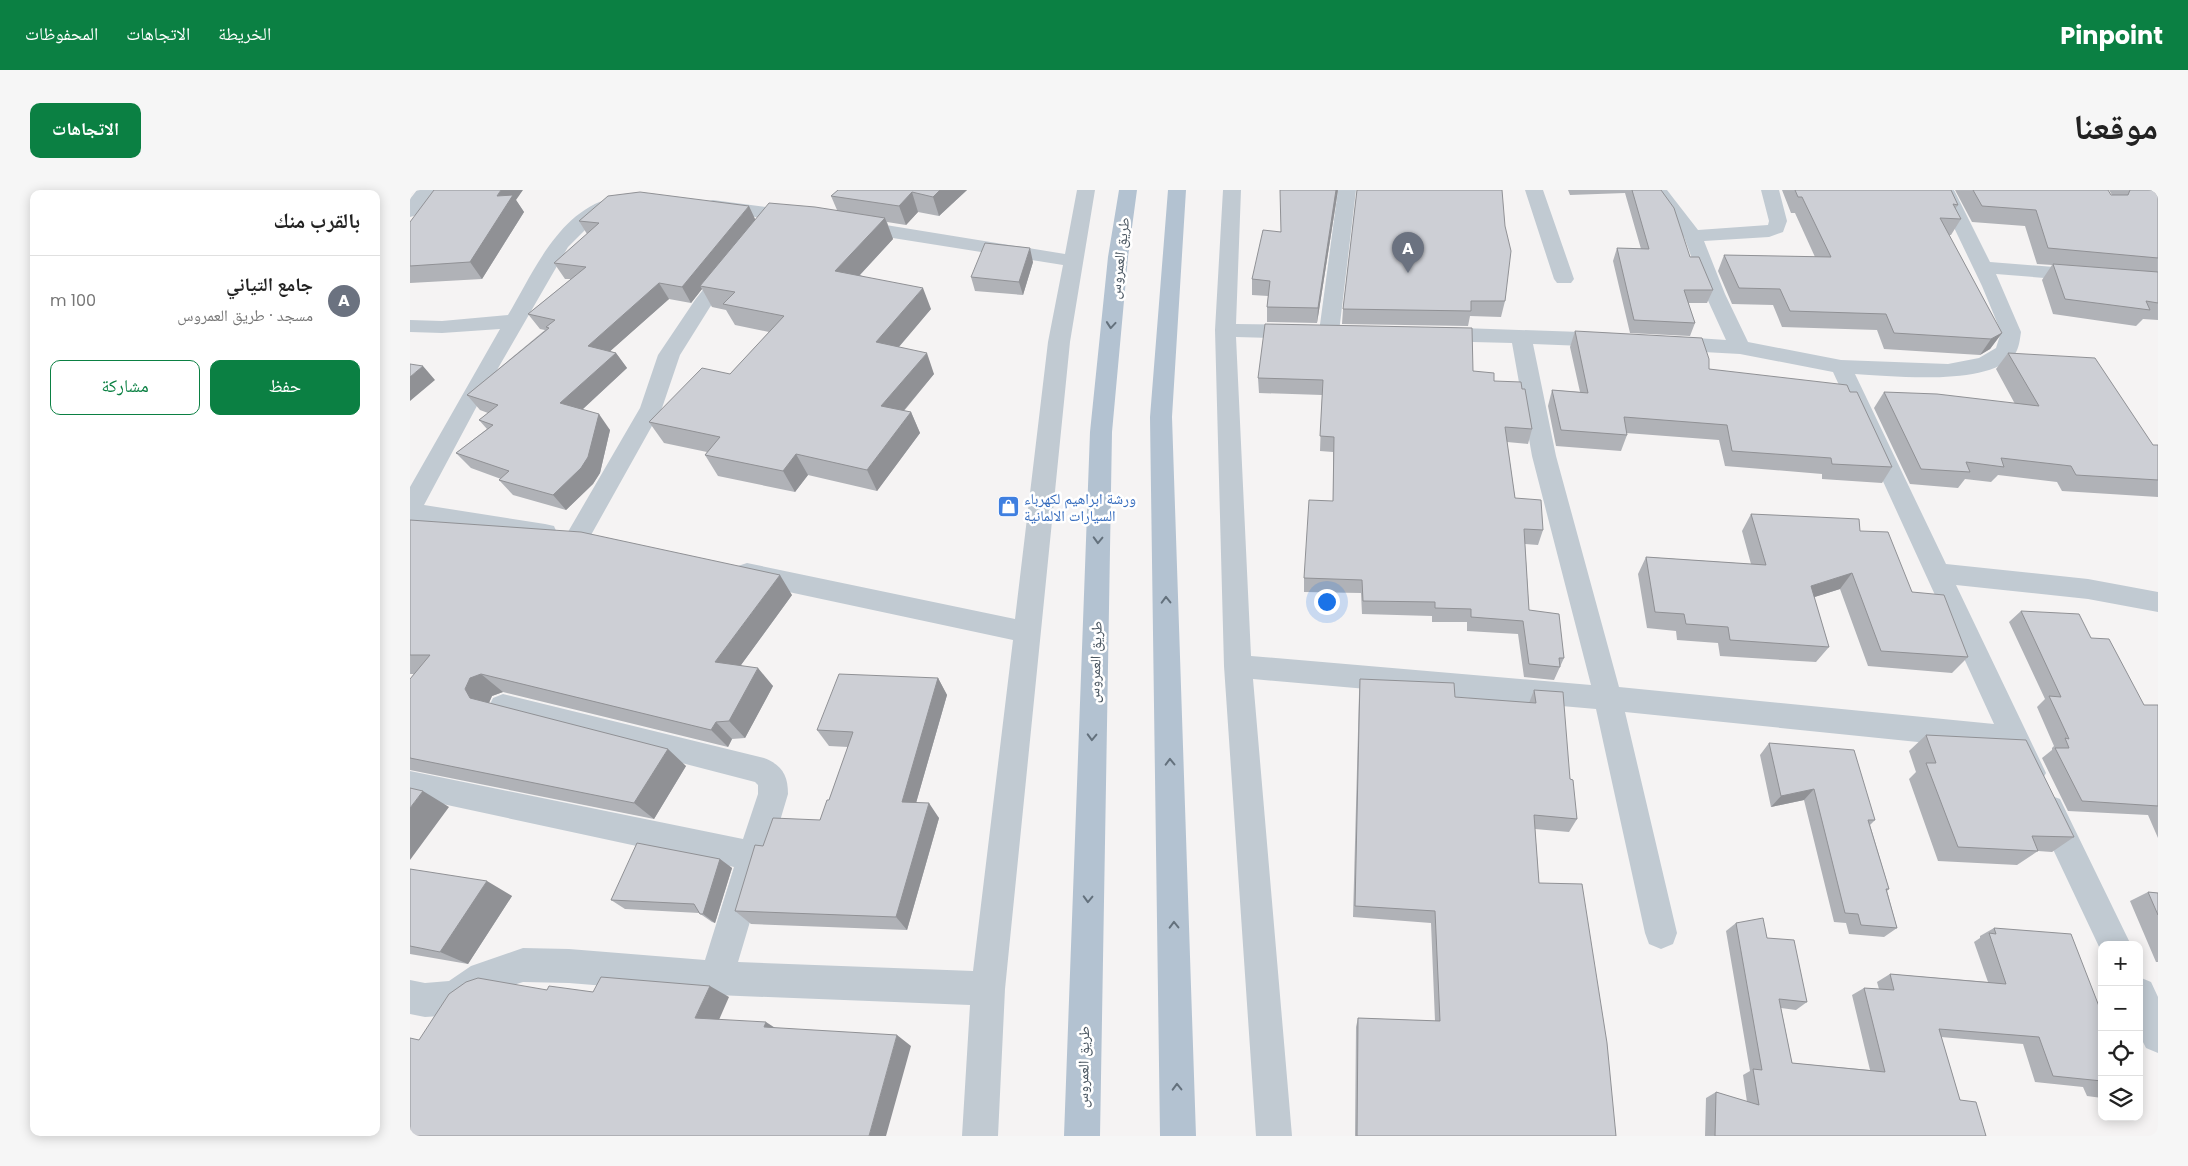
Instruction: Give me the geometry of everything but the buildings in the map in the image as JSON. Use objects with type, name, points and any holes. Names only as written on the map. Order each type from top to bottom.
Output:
[{"type":"main road","name":"طريق العمروس","points":[[1082,1136],[1101,432],[1118,257],[1128,190]]},
{"type":"main road","points":[[1177,190],[1161,417],[1178,1136]]},
{"type":"street","points":[[410,211],[426,190]]},
{"type":"street","points":[[980,1136],[988,990],[1059,342],[1086,190]]},
{"type":"street","points":[[1232,190],[1225,330],[1238,666],[1274,1136]]},
{"type":"street","points":[[1225,330],[1338,332],[1347,190]]},
{"type":"street","points":[[1534,190],[1564,279]]},
{"type":"street","points":[[1658,190],[1693,236],[1715,294],[1740,346]]},
{"type":"street","points":[[1693,236],[1769,231],[1776,228],[1778,221],[1770,190]]},
{"type":"street","points":[[1415,334],[1521,336],[1740,346],[1841,367],[1948,371],[1985,364],[2006,350],[2011,332],[1945,190]]},
{"type":"street","points":[[631,200],[609,205],[598,210],[572,231],[560,244],[410,510],[587,540],[651,408],[669,356],[702,304],[742,253]]},
{"type":"street","points":[[697,205],[813,219]]},
{"type":"street","points":[[758,233],[775,213]]},
{"type":"street","points":[[832,222],[1073,261]]},
{"type":"street","points":[[1982,267],[2158,281]]},
{"type":"street","points":[[410,326],[442,327],[515,322]]},
{"type":"street","points":[[1521,336],[1544,456],[1608,698],[1661,933]]},
{"type":"street","points":[[1841,367],[1936,573],[2113,941]]},
{"type":"street","points":[[724,568],[1027,632]]},
{"type":"street","points":[[1936,573],[2088,589],[2158,602]]},
{"type":"street","points":[[1238,666],[1608,698],[2015,738]]},
{"type":"street","points":[[503,706],[764,772],[773,780],[773,794],[716,978]]},
{"type":"street","points":[[410,784],[753,856]]},
{"type":"street","points":[[410,998],[425,1000],[454,998],[483,978],[523,965],[568,966],[716,978],[988,990]]},
{"type":"place","name":"جامع التياني","points":[[1408,273]]},
{"type":"place","name":"ورشة ابراهيم لكهرباء السيارات الالمانية","points":[[1008,507]]}]
